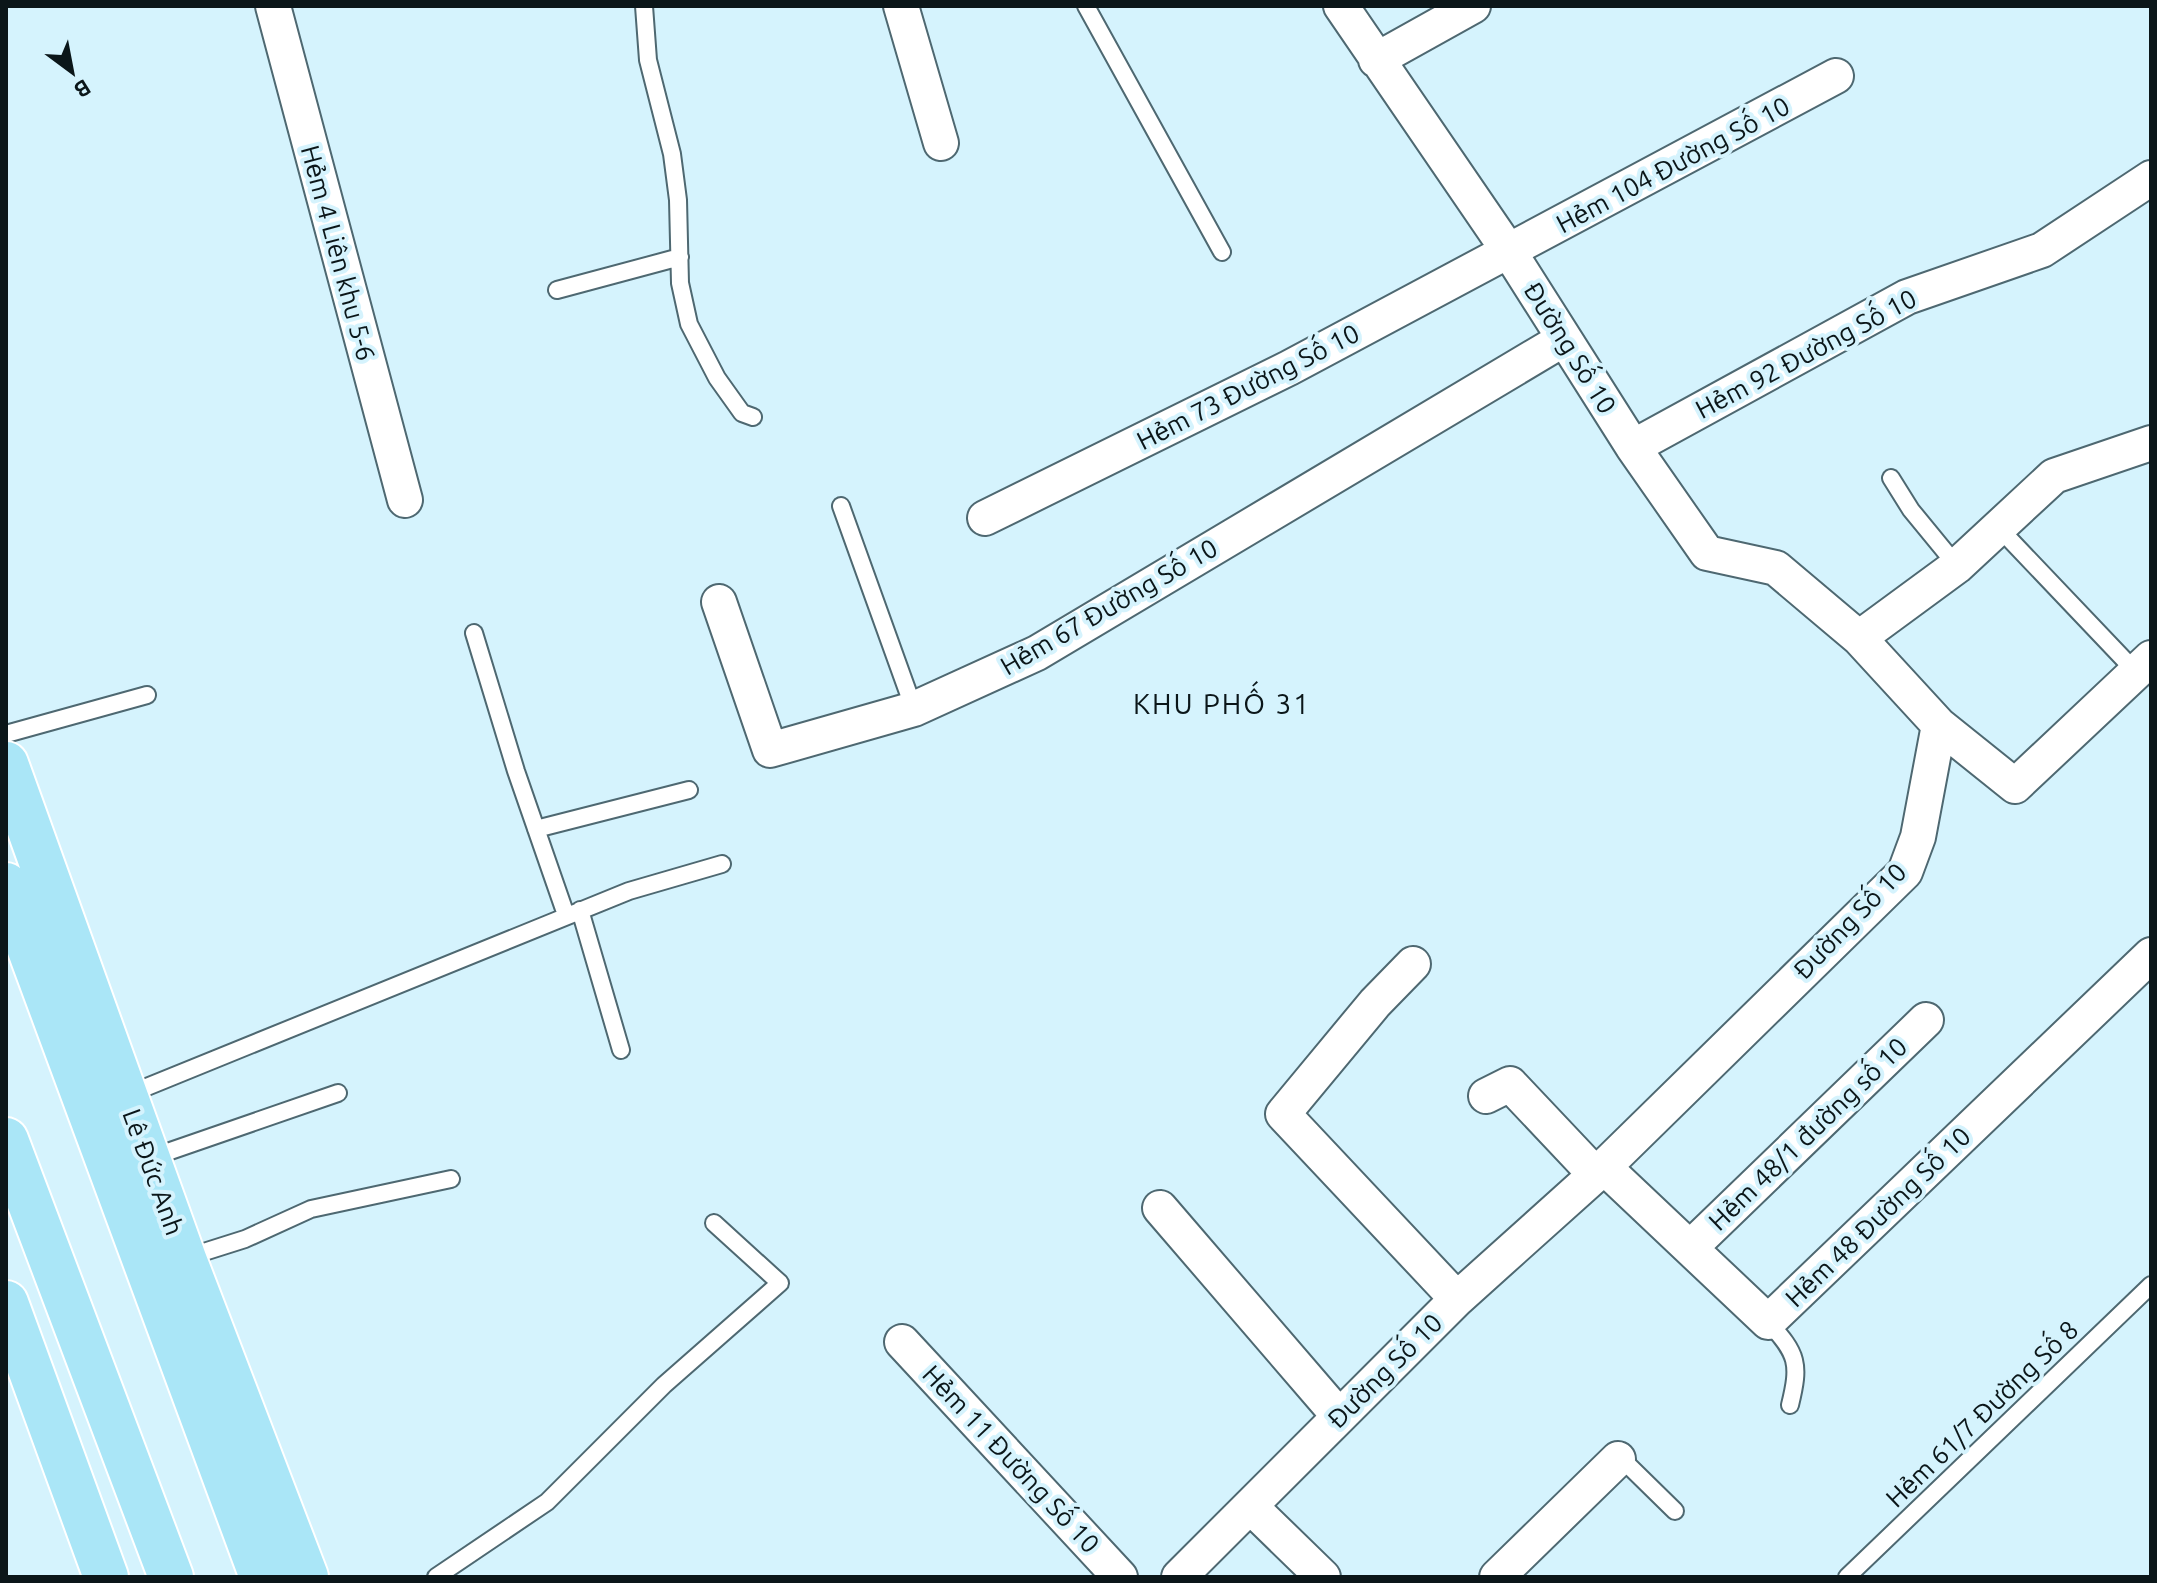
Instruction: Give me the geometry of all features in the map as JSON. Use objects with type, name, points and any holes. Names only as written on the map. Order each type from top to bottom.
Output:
[{"type":"highway","name":"Lê Đức Anh","points":[[6,764],[184,1259],[306,1577]]},
{"type":"highway","name":"Lê Đức Anh","points":[[6,885],[262,1577]]},
{"type":"highway","points":[[6,1140],[171,1577]]},
{"type":"highway","points":[[6,1303],[106,1577]]},
{"type":"street","name":"Hẻm 4 Liên khu 5-6","points":[[273,6],[405,500]]},
{"type":"street","points":[[901,6],[941,143]]},
{"type":"street","name":"Đường Số 10","points":[[1179,1577],[1457,1299],[1600,1171],[1905,872],[1918,837],[1939,725],[1859,638],[1776,568],[1707,553],[1633,447],[1510,253],[1341,6]]},
{"type":"street","points":[[1376,60],[1473,6]]},
{"type":"street","name":"Hẻm 104 Đường Số 10","points":[[1510,253],[1836,76]]},
{"type":"street","name":"Hẻm 92 Đường Số 10","points":[[1633,447],[1907,297],[2042,250],[2151,178]]},
{"type":"street","name":"Hẻm 73 Đường Số 10","points":[[985,518],[1289,368],[1510,253]]},
{"type":"street","name":"Hẻm 67 Đường Số 10","points":[[719,602],[770,750],[914,709],[1037,653],[1564,339]]},
{"type":"street","points":[[1859,638],[1957,566],[2054,476],[2151,443]]},
{"type":"street","points":[[1939,725],[2015,786],[2143,665]]},
{"type":"street","name":"Hẻm 48 Đường Số 10","points":[[1486,1096],[1510,1084],[1600,1171],[1690,1248],[1768,1322],[2151,955]]},
{"type":"street","points":[[1413,964],[1375,1003],[1283,1114],[1457,1299]]},
{"type":"street","name":"Hẻm 48/1 đường số 10","points":[[1690,1248],[1926,1020]]},
{"type":"street","points":[[1160,1208],[1339,1416]]},
{"type":"street","name":"Hẻm 11 Đường Số 10","points":[[902,1342],[1120,1577]]},
{"type":"street","points":[[1497,1577],[1618,1459]]},
{"type":"street","points":[[1250,1506],[1323,1577]]},
{"type":"lane","points":[[644,6],[648,60],[672,154],[680,283],[689,324],[725,389],[742,413],[753,417]]},
{"type":"lane","points":[[1086,6],[1222,252]]},
{"type":"lane","points":[[557,290],[680,257]]},
{"type":"lane","points":[[1891,478],[1911,510],[1957,566]]},
{"type":"lane","points":[[841,506],[914,709]]},
{"type":"lane","points":[[1999,528],[2143,665]]},
{"type":"lane","points":[[474,633],[536,829],[573,913],[621,1050]]},
{"type":"lane","points":[[6,734],[147,695]]},
{"type":"lane","points":[[536,829],[689,790]]},
{"type":"lane","points":[[126,1095],[629,891],[722,864]]},
{"type":"lane","points":[[149,1158],[338,1093]]},
{"type":"lane","points":[[184,1259],[245,1239],[311,1209],[451,1179]]},
{"type":"lane","points":[[436,1577],[547,1502],[664,1385],[780,1283],[714,1223]]},
{"type":"lane","name":"Hẻm 61/7 Đường Số 8","points":[[1847,1577],[2151,1285]]},
{"type":"lane","points":[[1768,1322],[1786,1341],[1798,1371],[1790,1405]]},
{"type":"lane","points":[[1618,1459],[1624,1461],[1675,1511]]},
{"type":"district","name":"KHU PHỐ 31","points":[[1222,704]]}]
